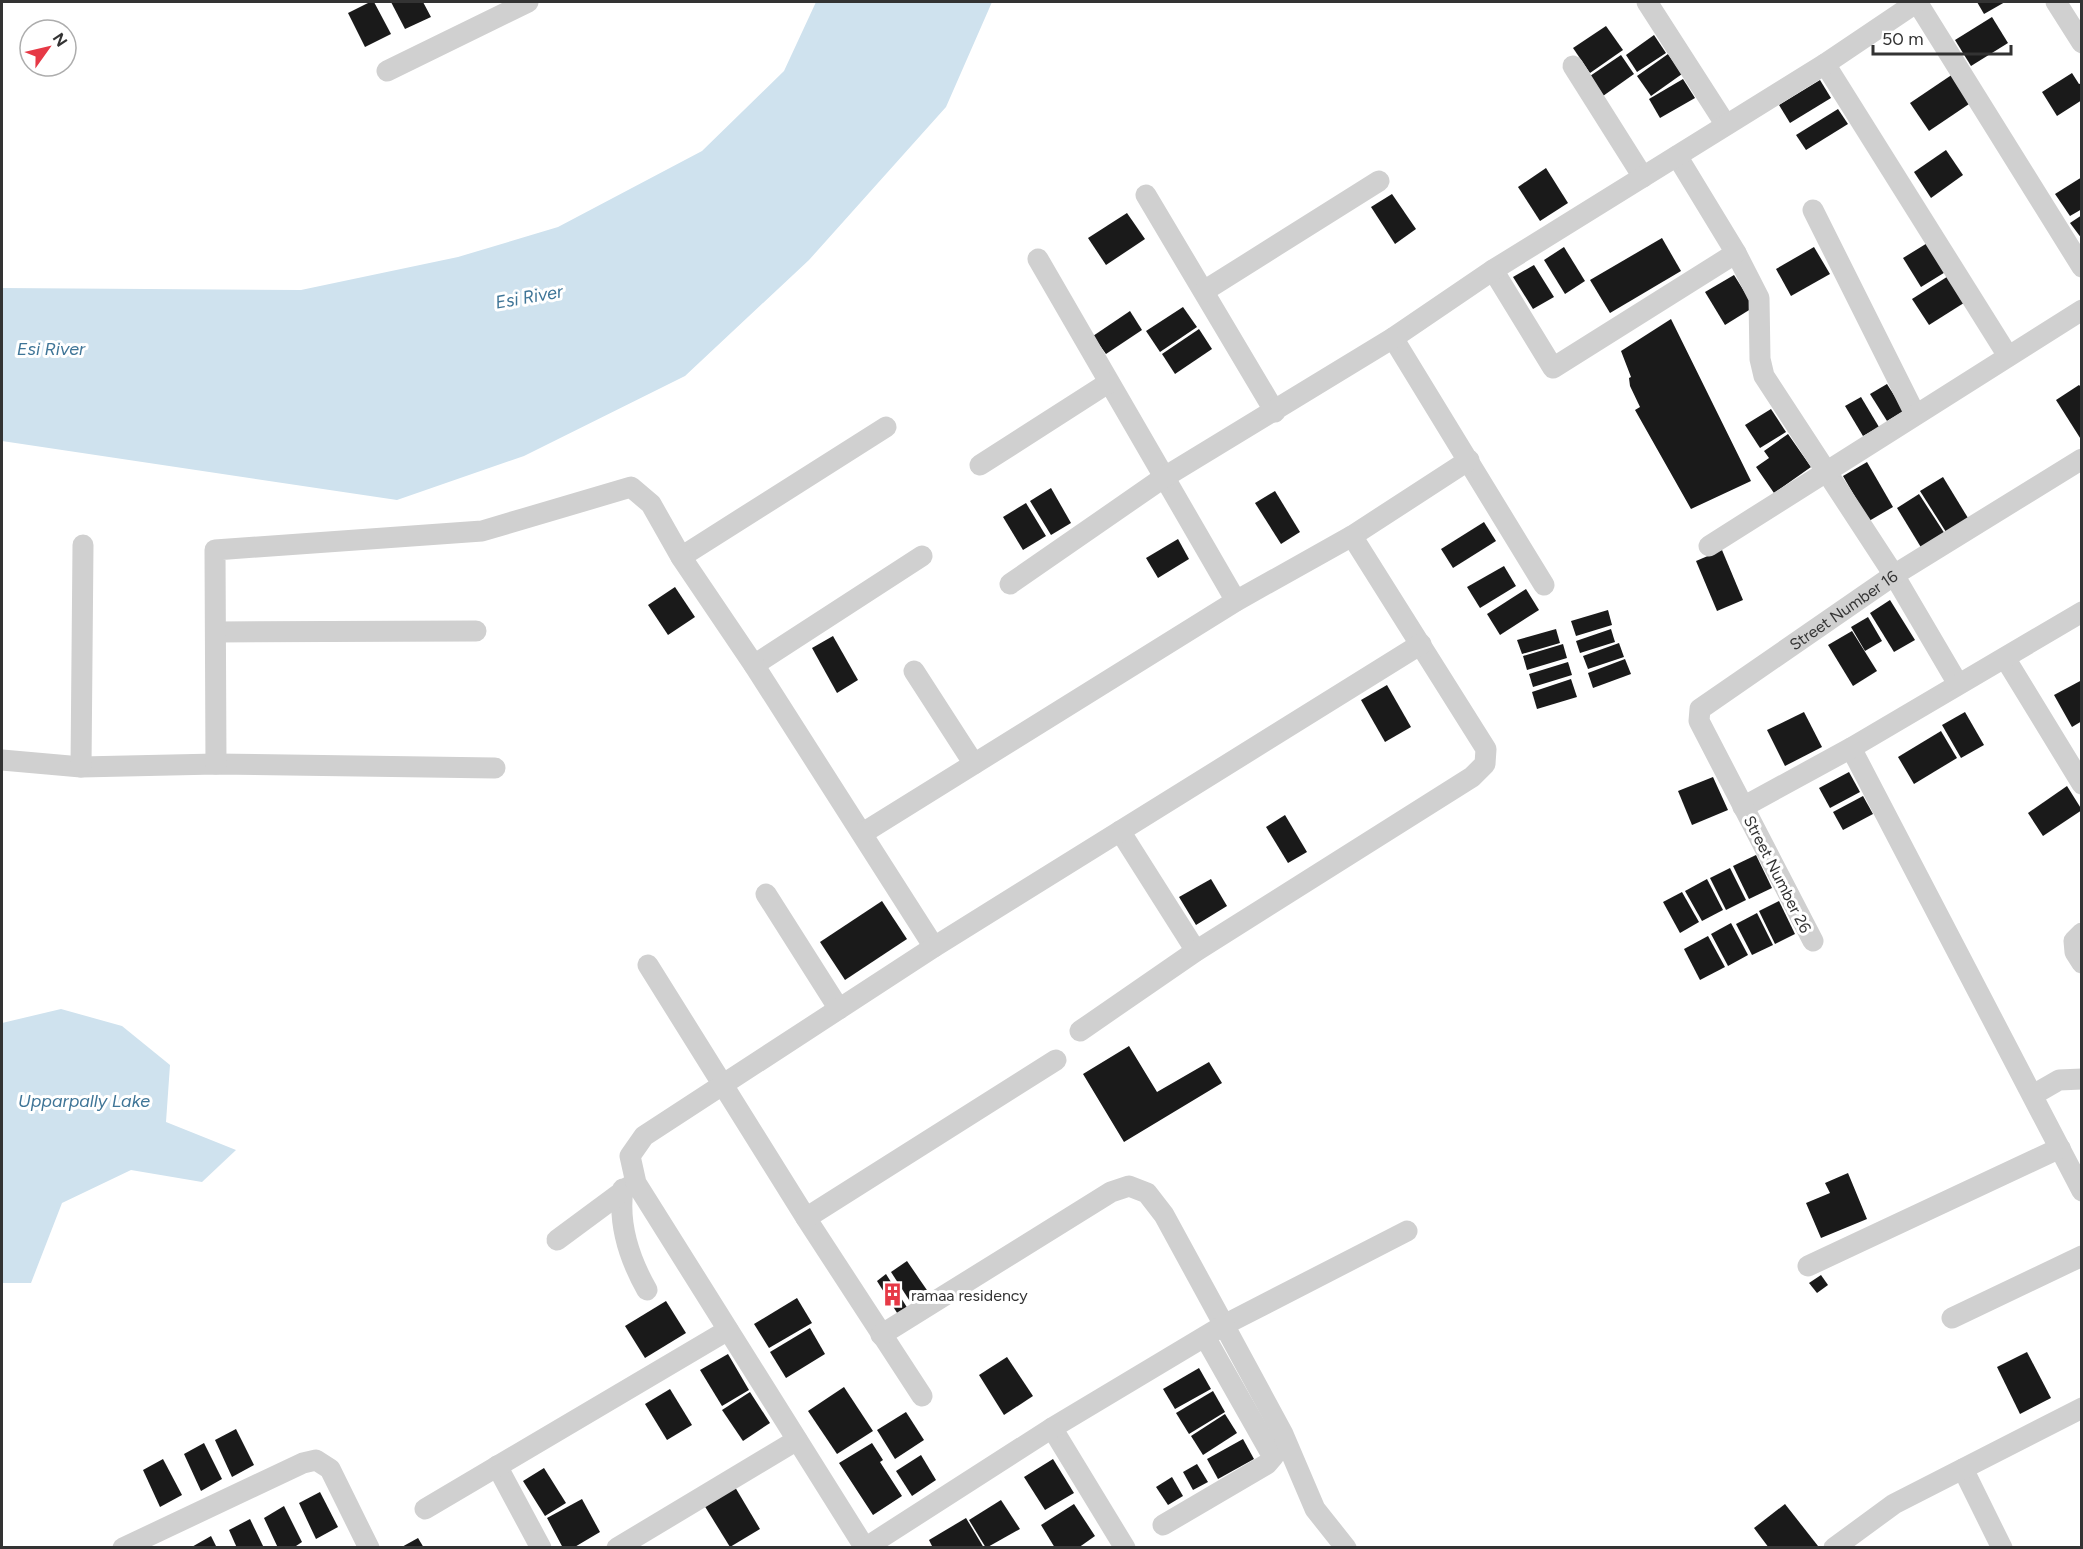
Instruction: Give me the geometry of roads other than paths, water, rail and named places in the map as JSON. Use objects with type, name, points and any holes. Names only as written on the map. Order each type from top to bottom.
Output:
[{"type":"street","points":[[387,71],[528,2]]},
{"type":"street","points":[[1647,2],[1726,125]]},
{"type":"street","points":[[1010,584],[1163,478],[1275,412],[1393,338],[1493,270],[1825,64],[1917,2],[2082,267]]},
{"type":"street","points":[[2056,2],[2082,43]]},
{"type":"street","points":[[1825,64],[2008,356]]},
{"type":"street","points":[[1573,66],[1643,177]]},
{"type":"street","points":[[1677,156],[1736,253],[1759,298],[1760,359],[1764,376],[1894,575],[1958,684]]},
{"type":"street","points":[[1204,291],[1379,181]]},
{"type":"street","points":[[1146,195],[1275,412]]},
{"type":"street","points":[[1813,210],[1915,414]]},
{"type":"street","points":[[1493,270],[1553,368],[1736,253]]},
{"type":"street","points":[[1038,259],[1236,601]]},
{"type":"street","points":[[1708,546],[2082,310]]},
{"type":"street","points":[[1393,338],[1544,585]]},
{"type":"street","points":[[980,465],[1108,383]]},
{"type":"street","points":[[681,557],[886,427]]},
{"type":"street","name":"Street Number 16","points":[[1743,807],[1699,721],[1700,709],[1894,575],[2082,459]]},
{"type":"street","points":[[863,833],[1236,601],[1352,536],[1469,460]]},
{"type":"street","points":[[216,764],[215,550],[482,531],[631,487],[651,504],[681,557],[863,833],[934,947]]},
{"type":"street","points":[[1080,1031],[1196,951],[1472,777],[1485,764],[1486,749],[1352,536]]},
{"type":"street","points":[[81,767],[83,545]]},
{"type":"street","points":[[754,665],[922,556]]},
{"type":"street","points":[[1743,807],[1851,748],[2082,612]]},
{"type":"street","points":[[216,632],[476,631]]},
{"type":"street","points":[[647,1290],[632,1263],[621,1204],[630,1186],[630,1156],[644,1136],[934,947],[1421,644]]},
{"type":"street","points":[[2005,658],[2082,784]]},
{"type":"street","points":[[914,670],[974,764]]},
{"type":"street","points":[[1851,748],[2082,1191]]},
{"type":"street","points":[[2,760],[81,767],[216,764],[495,768]]},
{"type":"street","name":"Street Number 26","points":[[1743,807],[1813,941]]},
{"type":"street","points":[[1120,831],[1196,951]]},
{"type":"street","points":[[766,894],[839,1009]]},
{"type":"street","points":[[2082,933],[2074,941],[2075,952],[2082,963]]},
{"type":"street","points":[[648,965],[722,1086],[922,1396]]},
{"type":"street","points":[[806,1218],[1056,1060]]},
{"type":"street","points":[[2033,1095],[2059,1080],[2082,1079]]},
{"type":"street","points":[[1809,1266],[2060,1148]]},
{"type":"street","points":[[557,1240],[630,1186]]},
{"type":"street","points":[[630,1186],[728,1330],[865,1548],[1052,1428],[1205,1336],[1407,1231]]},
{"type":"street","points":[[881,1335],[1111,1192],[1129,1186],[1148,1193],[1164,1215],[1283,1434],[1315,1509],[1346,1548]]},
{"type":"street","points":[[1952,1318],[2082,1256]]},
{"type":"street","points":[[424,1509],[728,1330]]},
{"type":"street","points":[[1163,1525],[1267,1464],[1273,1457],[1205,1336]]},
{"type":"street","points":[[1834,1548],[1894,1504],[2082,1408]]},
{"type":"street","points":[[1052,1428],[1121,1546]]},
{"type":"street","points":[[617,1548],[797,1440]]},
{"type":"street","points":[[123,1548],[303,1463],[316,1460],[330,1469],[369,1548]]},
{"type":"street","points":[[497,1466],[542,1548]]},
{"type":"street","points":[[1963,1469],[2002,1548]]},
{"type":"water","name":"Esi River","points":[[816,2],[992,2],[946,107],[809,260],[685,376],[524,456],[397,500],[2,441],[2,288],[301,290],[458,257],[558,227],[702,151],[784,71]]},
{"type":"water","name":"Upparpally Lake","points":[[61,1009],[122,1026],[170,1065],[166,1122],[236,1150],[202,1182],[131,1170],[62,1203],[31,1283],[2,1283],[2,1023]]},
{"type":"place","name":"ramaa residency","points":[[893,1295]]}]
